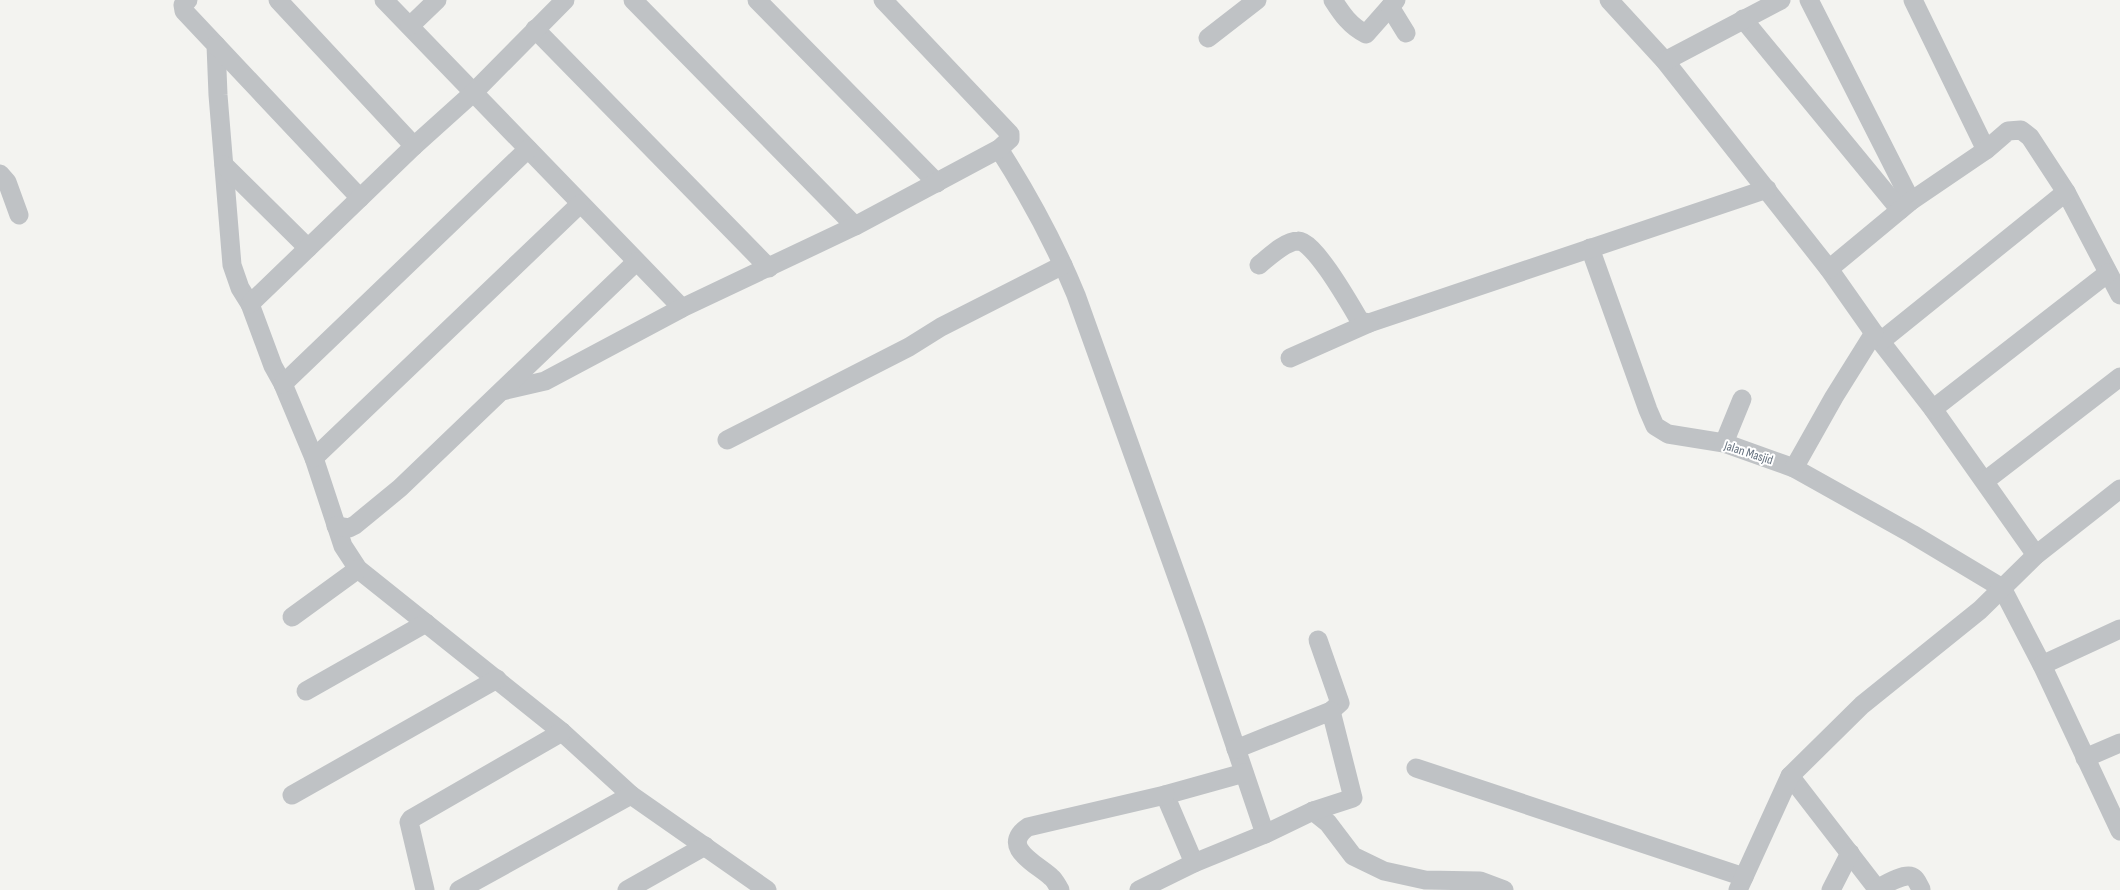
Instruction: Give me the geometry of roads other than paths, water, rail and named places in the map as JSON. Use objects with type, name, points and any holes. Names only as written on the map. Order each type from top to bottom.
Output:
[{"type":"street","points":[[188,0],[184,5],[184,11],[360,198]]},
{"type":"street","points":[[278,0],[414,146]]},
{"type":"street","points":[[384,0],[682,308]]},
{"type":"street","points":[[410,26],[437,0]]},
{"type":"street","points":[[250,304],[414,146],[474,92],[565,0]]},
{"type":"street","points":[[632,0],[855,226]]},
{"type":"street","points":[[757,0],[937,183]]},
{"type":"street","points":[[502,391],[546,381],[682,308],[855,226],[1000,149],[1010,139],[1010,134],[883,0]]},
{"type":"street","points":[[1208,38],[1257,0]]},
{"type":"street","points":[[1333,0],[1343,15],[1355,28],[1366,34],[1393,4],[1406,33]]},
{"type":"street","points":[[1609,0],[1665,61],[1829,269],[1878,337],[1933,409],[2036,555]]},
{"type":"street","points":[[1665,61],[1781,0]]},
{"type":"street","points":[[1809,0],[1905,206]]},
{"type":"street","points":[[1913,0],[1986,150]]},
{"type":"street","points":[[1743,19],[1905,206]]},
{"type":"street","points":[[535,29],[769,268]]},
{"type":"street","points":[[216,45],[218,95],[232,265],[240,288],[250,304],[270,360],[283,384],[314,458],[343,546],[358,569],[562,732],[631,795],[767,890]]},
{"type":"street","points":[[1829,269],[1905,206],[1986,150],[2008,131],[2021,130],[2026,132],[2066,192],[2120,295]]},
{"type":"street","points":[[283,384],[528,149]]},
{"type":"street","points":[[1000,149],[1023,186],[1064,264],[1191,615],[1266,834]]},
{"type":"street","points":[[224,165],[308,248]]},
{"type":"street","points":[[0,174],[7,182],[20,215]]},
{"type":"street","points":[[1290,358],[1369,323],[1766,189]]},
{"type":"street","points":[[1794,468],[1834,397],[1878,337],[2066,192]]},
{"type":"street","points":[[314,458],[580,204]]},
{"type":"street","points":[[1259,264],[1292,242],[1302,241],[1307,243],[1320,258],[1360,322],[1369,323]]},
{"type":"street","name":"Jalan Masjid","points":[[1590,248],[1648,410],[1656,426],[1668,434],[1724,444],[1794,468],[1912,534],[2002,588]]},
{"type":"street","points":[[336,526],[349,528],[362,521],[400,488],[636,262]]},
{"type":"street","points":[[727,440],[909,347],[941,327],[1064,264]]},
{"type":"street","points":[[1933,409],[2108,273]]},
{"type":"street","points":[[1985,481],[2120,377]]},
{"type":"street","points":[[1724,444],[1742,399]]},
{"type":"street","points":[[1416,768],[1741,884],[1790,776],[1862,705],[1980,610],[2036,555],[2120,489]]},
{"type":"street","points":[[292,617],[358,569]]},
{"type":"street","points":[[2002,588],[2042,665],[2120,831]]},
{"type":"street","points":[[306,691],[426,622]]},
{"type":"street","points":[[2042,665],[2120,629]]},
{"type":"street","points":[[1236,749],[1331,711],[1340,703],[1318,640]]},
{"type":"street","points":[[292,795],[497,679]]},
{"type":"street","points":[[1139,890],[1194,863],[1266,834],[1313,811],[1353,798],[1331,711]]},
{"type":"street","points":[[425,890],[410,822],[411,819],[562,732]]},
{"type":"street","points":[[2085,758],[2120,743]]},
{"type":"street","points":[[1060,890],[1051,876],[1036,868],[1018,848],[1017,839],[1023,830],[1028,827],[1165,795],[1244,773]]},
{"type":"street","points":[[1790,776],[1877,889],[1897,878],[1910,876],[1914,877],[1921,889]]},
{"type":"street","points":[[460,890],[631,795]]},
{"type":"street","points":[[1165,795],[1194,863]]},
{"type":"street","points":[[1313,811],[1328,823],[1353,856],[1384,871],[1425,880],[1480,881],[1504,890]]},
{"type":"street","points":[[627,890],[705,846]]},
{"type":"street","points":[[1831,890],[1850,853]]}]
